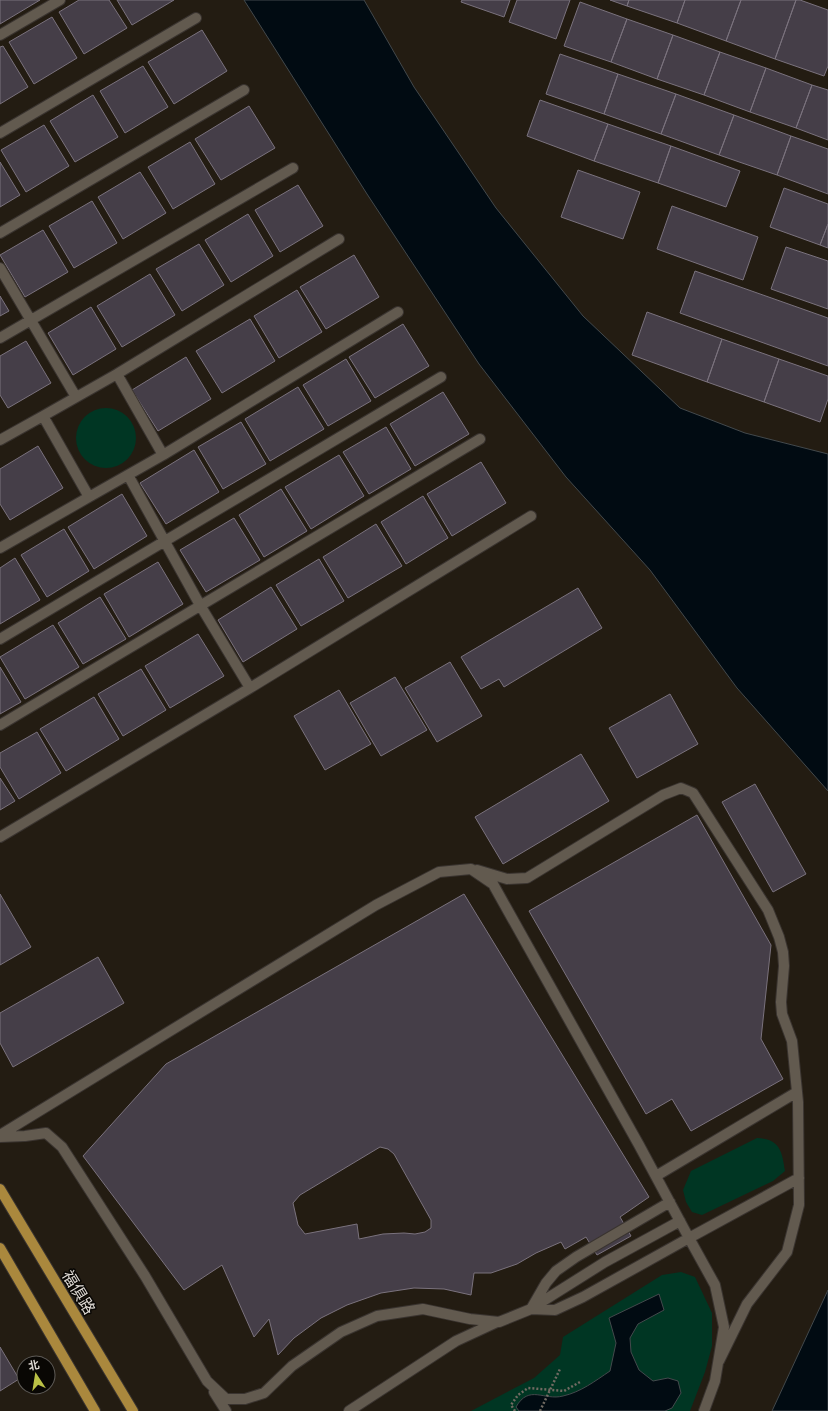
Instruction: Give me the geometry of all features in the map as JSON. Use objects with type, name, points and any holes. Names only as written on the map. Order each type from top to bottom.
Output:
[{"type":"main road","name":"福俱路","points":[[0,1189],[133,1411]]},
{"type":"main road","points":[[0,1248],[95,1411]]},
{"type":"street","points":[[0,35],[60,0]]},
{"type":"street","points":[[0,133],[196,18]]},
{"type":"street","points":[[0,233],[244,90]]},
{"type":"street","points":[[0,338],[293,168]]},
{"type":"street","points":[[0,440],[117,374],[339,239]]},
{"type":"street","points":[[0,268],[76,397]]},
{"type":"street","points":[[0,548],[163,455],[398,312]]},
{"type":"street","points":[[117,374],[163,455]]},
{"type":"street","points":[[0,639],[442,377]]},
{"type":"street","points":[[43,416],[89,497]]},
{"type":"street","points":[[0,725],[480,439]]},
{"type":"street","points":[[128,475],[200,605],[250,688]]},
{"type":"street","points":[[0,836],[250,688],[531,516]]},
{"type":"street","points":[[0,1136],[376,905],[439,872],[471,869],[507,879],[527,878],[663,795],[681,788],[693,793],[768,910],[779,937],[783,952],[784,966],[781,1002],[782,1014],[792,1041],[797,1092],[799,1205],[787,1252],[747,1304],[719,1361]]},
{"type":"street","points":[[471,869],[493,884],[715,1285],[724,1327],[715,1381],[704,1411]]},
{"type":"street","points":[[656,1176],[797,1092]]},
{"type":"street","points":[[0,1136],[25,1136],[46,1133],[62,1147],[145,1276],[226,1411]]},
{"type":"street","points":[[531,1309],[555,1310],[583,1297],[798,1178]]},
{"type":"street","points":[[531,1309],[546,1283],[556,1271],[576,1257],[670,1202]]},
{"type":"street","points":[[349,1411],[456,1341],[531,1309],[605,1262],[680,1221]]},
{"type":"street","points":[[207,1381],[226,1399],[245,1398],[264,1393],[292,1366],[341,1332],[377,1316],[423,1309],[470,1320],[499,1322]]},
{"type":"path","points":[[540,1411],[560,1370]]},
{"type":"path","points":[[515,1411],[511,1406],[518,1395],[528,1388],[564,1391],[580,1382]]},
{"type":"green space","points":[[106,408],[122,413],[127,417],[131,422],[136,438],[131,454],[127,459],[122,463],[106,468],[90,463],[85,459],[81,454],[76,438],[81,422],[85,417],[90,413]]},
{"type":"green space","points":[[757,1138],[771,1141],[778,1147],[783,1158],[785,1171],[773,1181],[702,1215],[692,1212],[686,1202],[683,1190],[691,1171]]},
{"type":"green space","points":[[681,1272],[695,1277],[712,1313],[712,1346],[705,1372],[690,1411],[471,1411],[534,1378],[560,1355],[563,1337],[662,1275]]},
{"type":"shaded area","points":[[244,0],[364,0],[414,87],[496,208],[583,316],[680,408],[745,433],[828,454],[828,791],[737,688],[650,570],[566,477],[479,364],[367,194]]},
{"type":"shaded area","points":[[828,1290],[828,1411],[772,1411]]},
{"type":"shaded area","points":[[659,1294],[664,1310],[638,1324],[630,1338],[631,1352],[639,1370],[653,1381],[668,1378],[678,1381],[681,1393],[672,1408],[665,1411],[519,1411],[516,1407],[526,1396],[537,1395],[556,1397],[570,1394],[588,1386],[610,1371],[616,1343],[609,1318]]},
{"type":"building","points":[[0,0],[40,0],[0,24]]},
{"type":"building","points":[[79,0],[109,0],[127,28],[84,54],[59,12]]},
{"type":"building","points":[[117,0],[174,0],[132,25]]},
{"type":"building","points":[[462,0],[510,0],[504,17],[461,2]]},
{"type":"building","points":[[517,0],[570,0],[556,39],[509,22]]},
{"type":"building","points":[[610,0],[629,0],[627,6]]},
{"type":"building","points":[[629,0],[685,0],[677,23],[627,6]]},
{"type":"building","points":[[685,0],[741,0],[726,41],[677,23]]},
{"type":"building","points":[[741,0],[796,0],[775,59],[726,41]]},
{"type":"building","points":[[796,0],[828,10],[828,66],[824,76],[775,59]]},
{"type":"building","points":[[580,2],[627,19],[611,62],[564,46]]},
{"type":"building","points":[[52,17],[77,58],[34,84],[9,42]]},
{"type":"building","points":[[627,19],[673,35],[657,79],[611,62]]},
{"type":"building","points":[[202,30],[227,71],[174,104],[148,62]]},
{"type":"building","points":[[673,35],[720,52],[704,95],[657,79]]},
{"type":"building","points":[[3,46],[28,87],[0,104],[0,47]]},
{"type":"building","points":[[720,52],[766,68],[750,112],[704,95]]},
{"type":"building","points":[[560,54],[618,74],[604,114],[546,94]]},
{"type":"building","points":[[143,66],[168,107],[125,133],[100,91]]},
{"type":"building","points":[[766,68],[812,85],[796,128],[750,112]]},
{"type":"building","points":[[618,74],[676,94],[661,134],[604,114]]},
{"type":"building","points":[[812,85],[828,90],[828,140],[796,128]]},
{"type":"building","points":[[676,94],[734,115],[719,155],[661,134]]},
{"type":"building","points":[[93,95],[118,137],[75,162],[50,121]]},
{"type":"building","points":[[540,100],[608,124],[594,161],[527,136]]},
{"type":"building","points":[[249,106],[275,148],[221,180],[195,139]]},
{"type":"building","points":[[734,115],[791,136],[777,175],[719,155]]},
{"type":"building","points":[[608,124],[671,146],[658,183],[594,161]]},
{"type":"building","points":[[44,125],[69,166],[26,192],[1,150]]},
{"type":"building","points":[[791,136],[828,149],[828,194],[777,175]]},
{"type":"building","points":[[190,142],[215,184],[173,209],[148,167]]},
{"type":"building","points":[[671,146],[740,171],[726,207],[658,183]]},
{"type":"building","points":[[0,162],[20,195],[0,207]]},
{"type":"building","points":[[578,170],[640,192],[623,239],[561,217]]},
{"type":"building","points":[[140,172],[166,213],[123,239],[98,197]]},
{"type":"building","points":[[298,185],[323,226],[280,252],[255,210]]},
{"type":"building","points":[[784,188],[828,204],[828,224],[820,245],[770,227]]},
{"type":"building","points":[[92,201],[117,243],[74,268],[49,226]]},
{"type":"building","points":[[672,206],[758,237],[743,280],[657,249]]},
{"type":"building","points":[[248,214],[273,256],[231,282],[205,240]]},
{"type":"building","points":[[828,224],[828,248],[820,245]]},
{"type":"building","points":[[43,230],[68,272],[25,297],[0,255]]},
{"type":"building","points":[[199,244],[224,285],[182,311],[156,269]]},
{"type":"building","points":[[786,247],[828,261],[828,309],[771,289]]},
{"type":"building","points":[[354,255],[379,297],[326,329],[300,287]]},
{"type":"building","points":[[695,271],[828,318],[828,366],[680,313]]},
{"type":"building","points":[[150,274],[175,315],[122,347],[97,306]]},
{"type":"building","points":[[297,290],[322,332],[279,358],[254,316]]},
{"type":"building","points":[[0,296],[9,311],[0,316]]},
{"type":"building","points":[[91,307],[116,349],[73,375],[48,333]]},
{"type":"building","points":[[647,312],[722,339],[707,382],[632,355]]},
{"type":"building","points":[[250,319],[275,361],[222,393],[196,351]]},
{"type":"building","points":[[403,324],[429,366],[375,398],[349,357]]},
{"type":"building","points":[[722,339],[779,359],[764,402],[707,382]]},
{"type":"building","points":[[26,341],[51,383],[8,408],[0,395],[0,356]]},
{"type":"building","points":[[186,357],[211,399],[158,431],[132,390]]},
{"type":"building","points":[[346,359],[371,401],[328,426],[303,385]]},
{"type":"building","points":[[779,359],[828,376],[828,399],[820,422],[764,402]]},
{"type":"building","points":[[298,387],[324,429],[270,461],[245,419]]},
{"type":"building","points":[[443,392],[469,434],[415,466],[390,424]]},
{"type":"building","points":[[241,422],[266,464],[223,489],[198,447]]},
{"type":"building","points":[[386,427],[411,469],[369,494],[343,452]]},
{"type":"building","points":[[38,446],[63,488],[10,520],[0,504],[0,469]]},
{"type":"building","points":[[194,450],[219,492],[166,524],[140,483]]},
{"type":"building","points":[[339,455],[364,496],[311,529],[285,487]]},
{"type":"building","points":[[481,462],[506,503],[452,536],[427,494]]},
{"type":"building","points":[[281,489],[307,531],[264,557],[239,515]]},
{"type":"building","points":[[122,494],[147,536],[94,569],[68,527]]},
{"type":"building","points":[[423,496],[448,538],[406,564],[381,522]]},
{"type":"building","points":[[234,518],[260,560],[206,592],[180,550]]},
{"type":"building","points":[[376,524],[402,566],[348,598],[323,557]]},
{"type":"building","points":[[64,529],[89,571],[47,597],[21,555]]},
{"type":"building","points":[[15,558],[40,600],[0,624],[0,568]]},
{"type":"building","points":[[319,559],[344,601],[301,626],[276,585]]},
{"type":"building","points":[[158,562],[183,604],[129,637],[104,594]]},
{"type":"building","points":[[271,587],[297,629],[243,662],[218,620]]},
{"type":"building","points":[[578,588],[602,628],[504,687],[499,679],[481,689],[461,657]]},
{"type":"building","points":[[100,597],[126,639],[83,664],[58,623]]},
{"type":"building","points":[[53,625],[79,667],[25,699],[0,657]]},
{"type":"building","points":[[198,634],[224,676],[170,708],[145,666]]},
{"type":"building","points":[[450,662],[482,716],[437,742],[405,688]]},
{"type":"building","points":[[0,667],[21,702],[0,714]]},
{"type":"building","points":[[141,669],[166,710],[123,736],[98,694]]},
{"type":"building","points":[[395,677],[427,730],[381,756],[350,703]]},
{"type":"building","points":[[339,690],[371,744],[325,770],[294,716]]},
{"type":"building","points":[[670,694],[698,744],[637,778],[609,728]]},
{"type":"building","points":[[94,697],[119,739],[66,771],[40,729]]},
{"type":"building","points":[[37,732],[61,773],[19,799],[0,767],[0,753]]},
{"type":"building","points":[[581,754],[609,801],[503,864],[475,817]]},
{"type":"building","points":[[0,778],[15,801],[0,810]]},
{"type":"building","points":[[755,784],[806,874],[773,892],[722,802]]},
{"type":"building","points":[[697,815],[771,945],[761,1039],[783,1079],[691,1131],[672,1099],[646,1114],[529,911]]},
{"type":"building","points":[[0,894],[31,947],[0,965]]},
{"type":"building","points":[[464,894],[649,1197],[620,1217],[631,1236],[597,1255],[586,1237],[565,1249],[561,1242],[536,1253],[517,1264],[491,1273],[474,1273],[471,1295],[444,1289],[414,1288],[381,1293],[347,1305],[321,1318],[294,1338],[278,1355],[269,1319],[254,1337],[222,1265],[184,1290],[83,1156],[166,1064]],"holes":[[[380,1147],[388,1149],[394,1154],[431,1220],[431,1228],[425,1232],[415,1234],[383,1234],[359,1239],[357,1224],[305,1234],[298,1225],[293,1203],[300,1195]]]},
{"type":"building","points":[[98,957],[124,1003],[13,1067],[0,1043],[0,1013]]},
{"type":"building","points":[[0,1347],[16,1374],[16,1381],[0,1391]]}]
